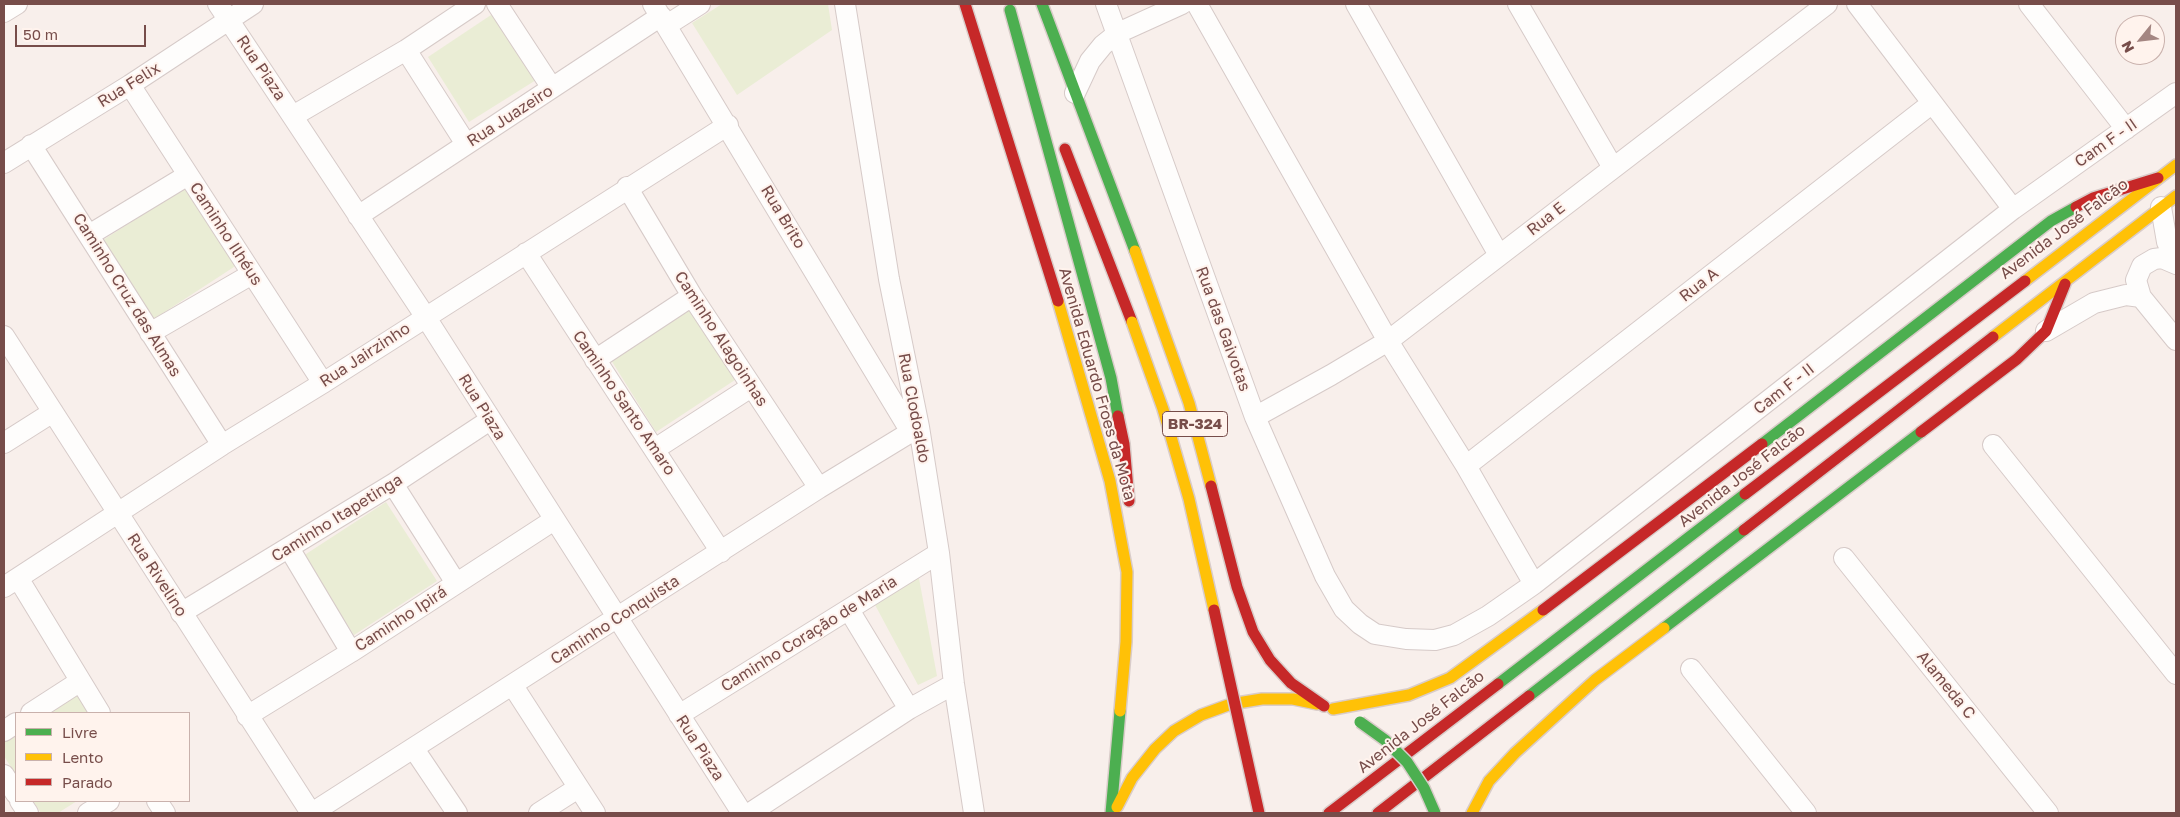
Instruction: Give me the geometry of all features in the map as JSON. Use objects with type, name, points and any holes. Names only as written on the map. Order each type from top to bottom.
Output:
[{"type":"main road","name":"Avenida Eduardo Froes da Mota","points":[[965,4],[1082,379],[1110,481],[1127,572],[1126,642],[1111,813]]},
{"type":"main road","name":"BR-324","points":[[1042,4],[1143,271],[1189,403],[1237,587],[1253,632],[1270,660],[1291,683],[1328,707]]},
{"type":"main road","points":[[1009,7],[1111,378],[1124,444],[1129,496],[1127,572]]},
{"type":"main road","points":[[1009,7],[1050,111]]},
{"type":"main road","name":"BR-324","points":[[1061,138],[1132,322],[1163,409],[1189,499],[1258,813]]},
{"type":"main road","name":"Avenida José Falcão","points":[[1329,813],[2176,165]]},
{"type":"main road","points":[[1328,707],[1409,695],[1450,678],[1601,568],[2051,220],[2093,198],[2158,178]]},
{"type":"main road","points":[[1378,813],[2065,284],[2168,202]]},
{"type":"main road","points":[[1472,813],[1489,781],[1515,753],[1595,680],[2009,365],[2046,331],[2065,284]]},
{"type":"main road","points":[[1115,813],[1132,778],[1155,749],[1174,732],[1201,715],[1231,704],[1262,699],[1294,700],[1328,707],[1360,722],[1385,740],[1407,762],[1424,788],[1435,813]]},
{"type":"street","points":[[4,12],[17,4]]},
{"type":"street","name":"Rua Felix","points":[[4,163],[130,85],[223,12],[253,4]]},
{"type":"street","points":[[294,116],[406,50],[475,4]]},
{"type":"street","points":[[497,4],[552,88]]},
{"type":"street","name":"Rua Juazeiro","points":[[358,216],[660,15],[700,4]]},
{"type":"street","name":"Rua Clodoaldo","points":[[845,4],[915,429],[939,553],[954,684],[973,813]]},
{"type":"street","name":"Rua das Gaivotas","points":[[1106,4],[1255,417],[1325,576],[1344,609],[1360,624],[1375,634]]},
{"type":"street","points":[[1075,93],[1096,52],[1118,33],[1182,4]]},
{"type":"street","points":[[1197,4],[1388,340],[1466,466],[1534,584]]},
{"type":"street","points":[[1356,4],[1499,255]]},
{"type":"street","points":[[1518,4],[1612,166]]},
{"type":"street","name":"Rua E","points":[[1255,417],[1331,375],[1388,340],[1612,166],[1827,4]]},
{"type":"street","points":[[1857,4],[1931,104],[2013,209]]},
{"type":"street","points":[[2029,4],[2126,130]]},
{"type":"street","name":"Rua Piaza","points":[[223,12],[426,316],[490,420],[742,813]]},
{"type":"street","name":"Rua Brito","points":[[660,15],[915,429]]},
{"type":"street","points":[[406,50],[466,144]]},
{"type":"street","name":"Caminho Ilhéus","points":[[130,85],[323,383]]},
{"type":"street","name":"Cam F - II","points":[[1375,634],[1406,639],[1435,640],[1454,635],[1488,616],[1534,584],[2013,209],[2176,93]]},
{"type":"street","name":"Rua A","points":[[1466,466],[1931,104]]},
{"type":"street","name":"Rua Jairzinho","points":[[11,583],[118,515],[222,445],[323,383],[627,187],[728,125]]},
{"type":"street","name":"Caminho Cruz das Almas","points":[[31,145],[222,445]]},
{"type":"street","points":[[89,235],[188,175]]},
{"type":"street","name":"Caminho Alagoinhas","points":[[627,187],[692,296],[819,488]]},
{"type":"street","points":[[2168,202],[2167,242],[2176,263]]},
{"type":"street","name":"Caminho Santo Amaro","points":[[526,253],[721,552]]},
{"type":"street","points":[[2176,263],[2162,258],[2154,259],[2142,266],[2136,280],[2140,297],[2176,340]]},
{"type":"street","points":[[150,333],[252,274]]},
{"type":"street","points":[[2046,331],[2094,303],[2126,295],[2140,297]]},
{"type":"street","points":[[595,360],[692,296]]},
{"type":"street","name":"Rua Rivelino","points":[[4,336],[311,813]]},
{"type":"street","points":[[655,449],[751,386]]},
{"type":"street","points":[[4,443],[53,412]]},
{"type":"street","name":"Caminho Itapetinga","points":[[181,613],[393,484],[490,420]]},
{"type":"street","name":"Caminho Conquista","points":[[311,813],[618,619],[819,488],[915,429]]},
{"type":"street","points":[[1993,445],[2176,674]]},
{"type":"street","points":[[393,484],[456,583]]},
{"type":"street","name":"Caminho Ipirá","points":[[247,716],[351,652],[554,520]]},
{"type":"street","points":[[289,548],[351,652]]},
{"type":"street","name":"Caminho Coração de Maria","points":[[679,715],[939,553]]},
{"type":"street","name":"Alameda C","points":[[1844,558],[2048,813]]},
{"type":"street","points":[[11,583],[99,712]]},
{"type":"street","points":[[849,610],[909,709]]},
{"type":"street","points":[[1691,669],[1806,813]]},
{"type":"street","points":[[33,712],[79,682]]},
{"type":"street","points":[[750,813],[909,709],[954,684]]},
{"type":"street","points":[[513,686],[595,813]]},
{"type":"street","points":[[4,731],[15,724]]},
{"type":"street","points":[[414,749],[457,813]]},
{"type":"street","points":[[4,775],[15,792]]},
{"type":"street","points":[[539,813],[578,788]]},
{"type":"street","points":[[21,802],[28,813]]},
{"type":"street","points":[[88,813],[107,802]]},
{"type":"street","points":[[158,802],[165,813]]},
{"type":"green space","points":[[722,4],[828,4],[832,30],[737,95],[692,23]]},
{"type":"green space","points":[[494,13],[536,80],[469,122],[428,57]]},
{"type":"green space","points":[[186,187],[237,265],[154,319],[103,240]]},
{"type":"green space","points":[[695,306],[741,376],[656,432],[611,360]]},
{"type":"green space","points":[[386,502],[437,581],[354,635],[303,556]]},
{"type":"green space","points":[[918,573],[937,676],[918,685],[874,603]]},
{"type":"green space","points":[[78,688],[93,712],[42,712]]},
{"type":"green space","points":[[15,729],[15,773],[4,756],[4,736]]},
{"type":"green space","points":[[34,802],[75,802],[58,813],[41,813]]},
{"type":"traffic: fast","points":[[1042,4],[1135,251]]},
{"type":"traffic: fast","points":[[1010,10],[1111,378],[1118,416]]},
{"type":"traffic: fast","points":[[1762,444],[2051,221],[2076,207]]},
{"type":"traffic: fast","points":[[1664,628],[1921,432]]},
{"type":"traffic: fast","points":[[1498,684],[1745,494]]},
{"type":"traffic: fast","points":[[1529,696],[1744,530]]},
{"type":"traffic: fast","points":[[1111,813],[1120,711]]},
{"type":"traffic: fast","points":[[1360,722],[1385,740],[1407,762],[1424,788],[1435,813]]},
{"type":"traffic: slow","points":[[2025,281],[2176,165]]},
{"type":"traffic: slow","points":[[1993,337],[2176,196]]},
{"type":"traffic: slow","points":[[1135,251],[1189,403],[1211,486]]},
{"type":"traffic: slow","points":[[1058,301],[1110,481],[1127,572],[1126,642],[1120,711]]},
{"type":"traffic: slow","points":[[1132,322],[1163,409],[1189,499],[1214,610]]},
{"type":"traffic: slow","points":[[1333,709],[1409,695],[1450,678],[1543,610]]},
{"type":"traffic: slow","points":[[1472,813],[1489,781],[1515,753],[1595,680],[1664,628]]},
{"type":"traffic: slow","points":[[1117,807],[1132,778],[1155,749],[1174,731],[1201,715],[1231,704],[1262,699],[1293,699],[1317,704]]},
{"type":"traffic: jam","points":[[965,4],[1058,301]]},
{"type":"traffic: jam","points":[[1065,149],[1132,322]]},
{"type":"traffic: jam","points":[[2076,207],[2093,198],[2158,178]]},
{"type":"traffic: jam","points":[[1745,494],[2025,281]]},
{"type":"traffic: jam","points":[[1921,432],[2017,359],[2046,331],[2065,284]]},
{"type":"traffic: jam","points":[[1744,530],[1993,337]]},
{"type":"traffic: jam","points":[[1118,416],[1124,444],[1129,501]]},
{"type":"traffic: jam","points":[[1543,610],[1762,444]]},
{"type":"traffic: jam","points":[[1211,486],[1237,587],[1253,632],[1270,660],[1291,683],[1324,706]]},
{"type":"traffic: jam","points":[[1214,610],[1259,813]]},
{"type":"traffic: jam","points":[[1329,813],[1498,684]]},
{"type":"traffic: jam","points":[[1378,813],[1529,696]]}]
